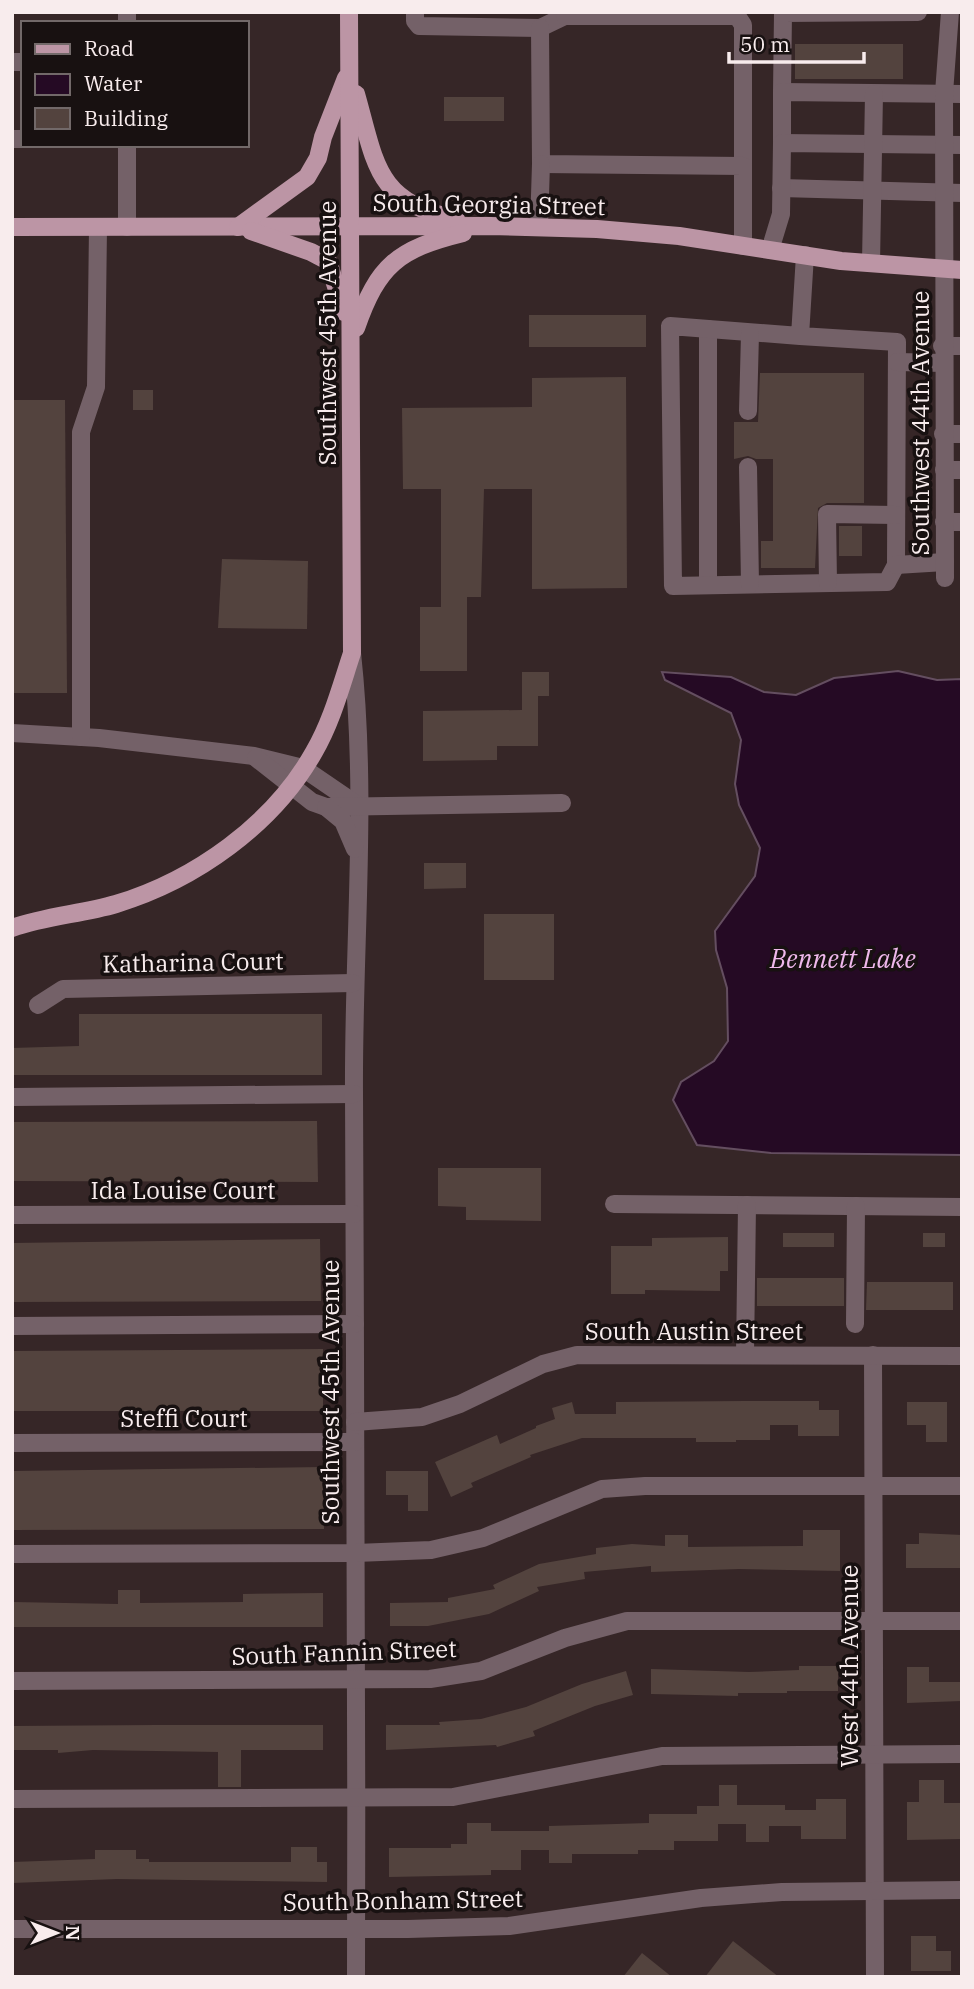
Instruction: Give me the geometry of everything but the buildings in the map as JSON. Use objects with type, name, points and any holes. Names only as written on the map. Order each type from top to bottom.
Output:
[{"type":"main road","name":"Southwest 45th Avenue","points":[[12,928],[116,904],[187,874],[219,854],[253,826],[289,786],[303,768],[330,719],[352,653],[349,12]]},
{"type":"main road","points":[[349,72],[374,156],[390,188],[408,204],[436,215],[490,226]]},
{"type":"main road","points":[[238,227],[307,177],[318,158],[323,137],[349,72]]},
{"type":"main road","points":[[352,340],[367,297],[384,268],[403,254],[439,238],[490,226]]},
{"type":"main road","name":"South Georgia Street","points":[[12,227],[539,227],[679,236],[805,256],[953,269]]},
{"type":"main road","points":[[238,227],[311,251],[328,261],[336,278],[352,340]]},
{"type":"street","points":[[415,12],[415,21],[419,26],[540,28],[565,14],[737,16],[743,25],[743,246]]},
{"type":"street","points":[[770,250],[781,214],[783,13],[918,12]]},
{"type":"street","name":"Southwest 44th Avenue","points":[[896,565],[945,570],[953,522],[953,470],[943,435],[943,354],[953,269],[954,145],[950,12]]},
{"type":"street","points":[[539,227],[540,28]]},
{"type":"street","points":[[782,92],[953,94]]},
{"type":"street","points":[[871,263],[874,94]]},
{"type":"street","points":[[782,143],[954,145]]},
{"type":"street","points":[[127,147],[127,227]]},
{"type":"street","points":[[541,164],[743,166]]},
{"type":"street","points":[[781,188],[954,193]]},
{"type":"street","points":[[81,737],[81,432],[96,387],[98,227]]},
{"type":"street","points":[[800,336],[805,256]]},
{"type":"street","points":[[670,326],[750,334],[897,342],[896,565],[887,582],[673,586],[670,326]]},
{"type":"street","points":[[708,330],[708,585]]},
{"type":"street","points":[[748,411],[750,334]]},
{"type":"street","points":[[897,362],[943,354],[962,346]]},
{"type":"street","points":[[943,435],[962,434]]},
{"type":"street","points":[[748,467],[750,584]]},
{"type":"street","points":[[828,583],[827,514],[896,515]]},
{"type":"street","name":"Southwest 45th Avenue","points":[[352,653],[359,717],[360,807],[354,983],[356,1977]]},
{"type":"street","points":[[12,733],[81,737],[254,756],[303,768],[360,807]]},
{"type":"street","points":[[254,756],[289,786],[312,802],[326,807],[562,803]]},
{"type":"street","points":[[326,807],[343,821],[351,834],[358,866]]},
{"type":"street","name":"Katharina Court","points":[[38,1005],[62,989],[354,983]]},
{"type":"street","points":[[12,1097],[354,1094]]},
{"type":"street","points":[[614,1204],[962,1206]]},
{"type":"street","points":[[745,1355],[747,1205]]},
{"type":"street","points":[[855,1324],[856,1206]]},
{"type":"street","name":"Ida Louise Court","points":[[12,1215],[354,1214]]},
{"type":"street","points":[[12,1326],[355,1324]]},
{"type":"street","name":"South Austin Street","points":[[355,1422],[422,1418],[460,1405],[543,1364],[578,1355],[962,1356]]},
{"type":"street","name":"West 44th Avenue","points":[[873,1355],[875,1977]]},
{"type":"street","name":"Steffi Court","points":[[12,1443],[355,1442]]},
{"type":"street","points":[[12,1554],[356,1553],[431,1550],[483,1538],[601,1489],[645,1486],[962,1486]]},
{"type":"street","name":"South Fannin Street","points":[[12,1681],[430,1679],[481,1671],[565,1638],[626,1621],[962,1620]]},
{"type":"street","points":[[12,1799],[453,1797],[662,1756],[962,1754]]},
{"type":"street","name":"South Bonham Street","points":[[12,1929],[408,1929],[509,1926],[701,1898],[875,1889],[962,1890]]},
{"type":"water","name":"Bennett Lake","points":[[898,671],[937,680],[962,679],[962,1155],[771,1153],[697,1145],[673,1100],[681,1082],[714,1061],[728,1041],[727,988],[716,950],[715,931],[755,876],[760,848],[739,805],[735,784],[741,740],[731,713],[665,680],[662,672],[731,677],[764,692],[796,695],[834,678]]}]
